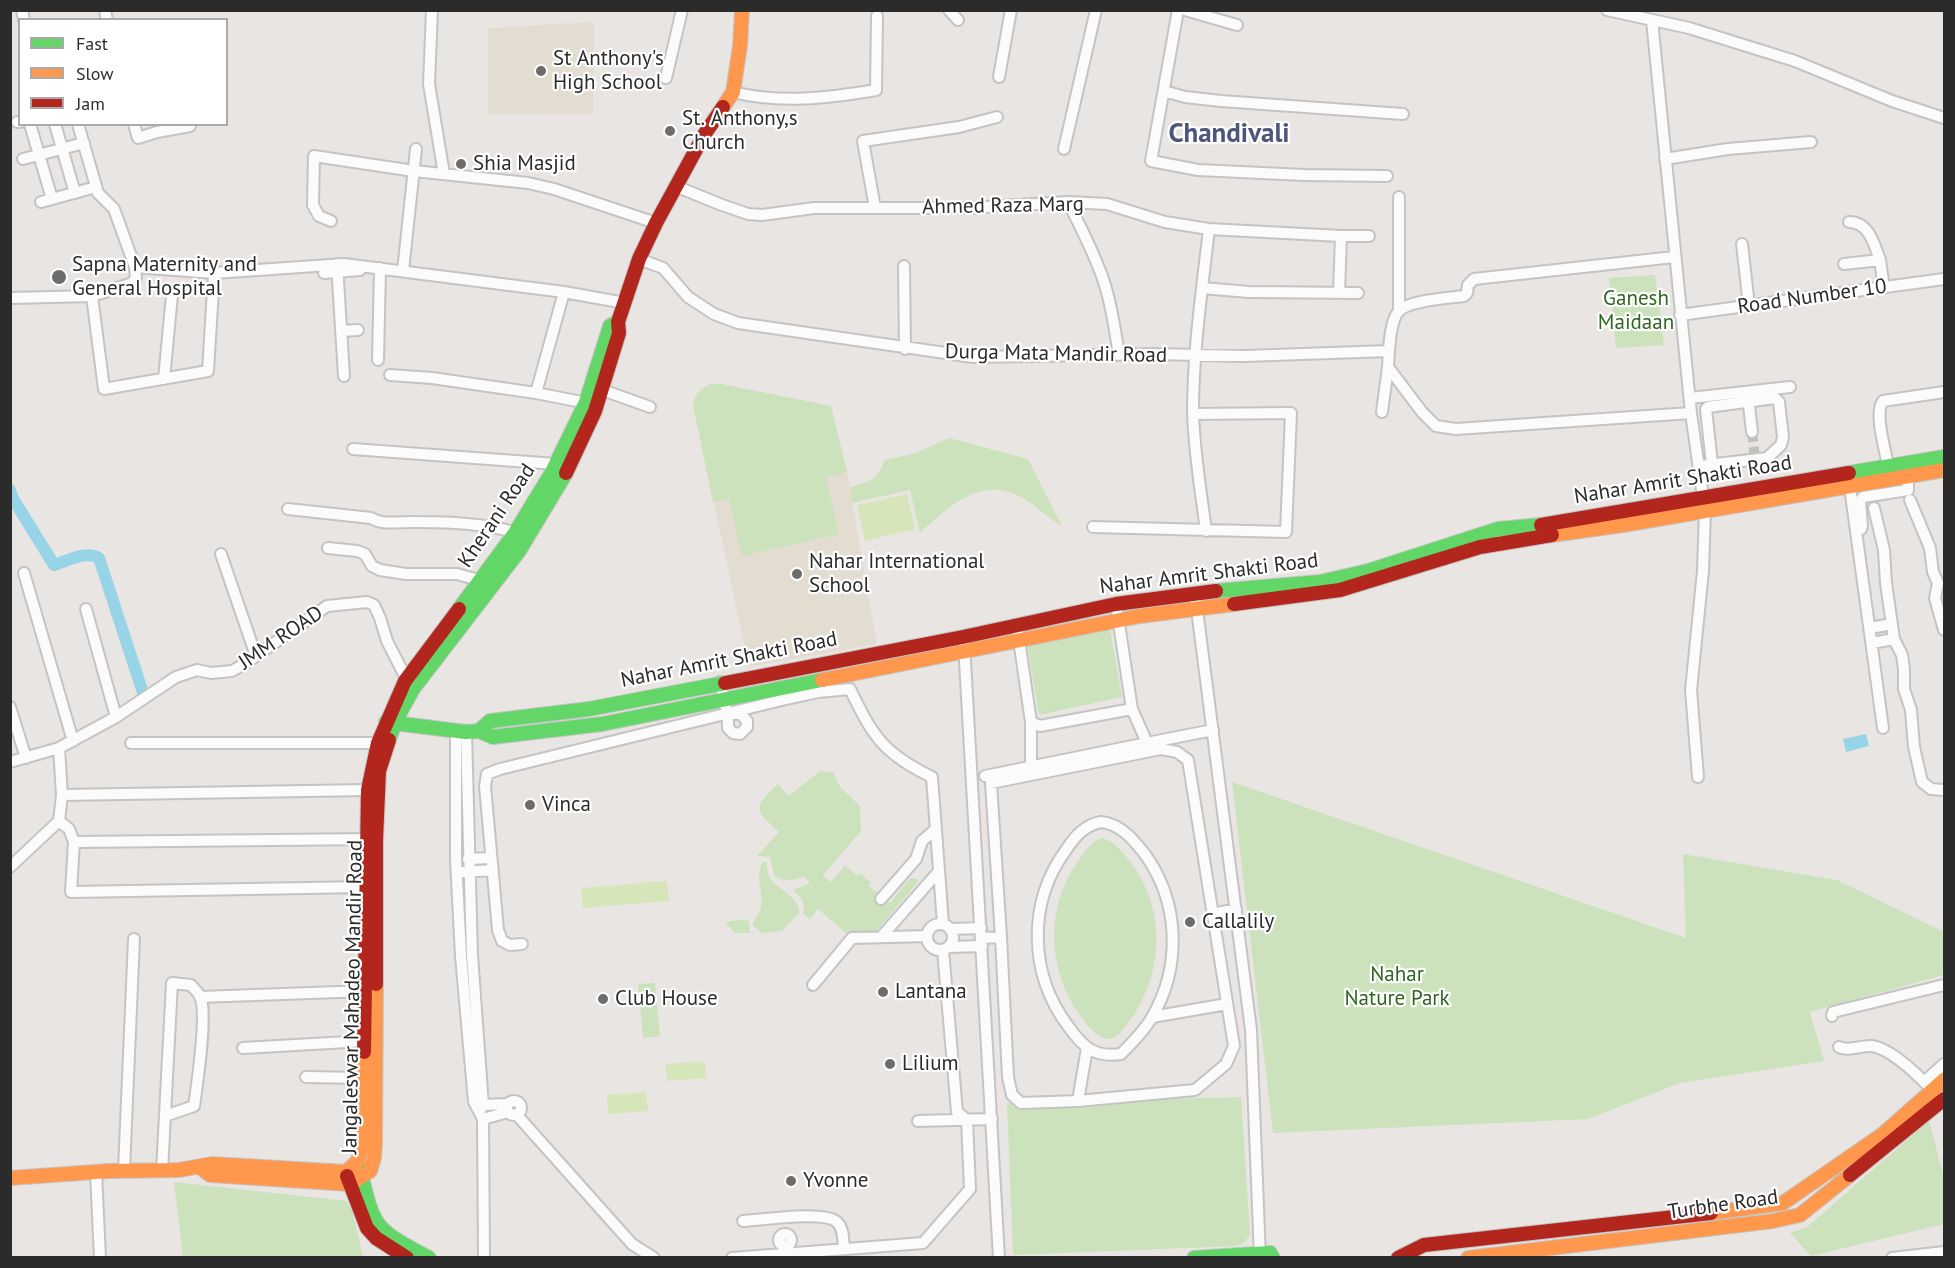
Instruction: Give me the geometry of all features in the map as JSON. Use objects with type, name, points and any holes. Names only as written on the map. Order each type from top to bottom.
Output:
[{"type":"street","points":[[432,10],[429,84],[444,174]]},
{"type":"street","points":[[666,78],[682,10]]},
{"type":"street","name":"Kherani Road","points":[[390,722],[409,685],[479,581],[521,535],[563,480],[596,387],[610,326],[618,322],[639,259],[675,186],[704,135],[733,92],[740,46],[742,10]]},
{"type":"street","points":[[949,10],[958,20]]},
{"type":"street","points":[[999,77],[1011,10]]},
{"type":"street","points":[[1064,149],[1096,10]]},
{"type":"street","points":[[1178,10],[1151,161],[1198,170],[1387,176]]},
{"type":"street","points":[[1185,10],[1237,25]]},
{"type":"street","points":[[1607,10],[1689,28],[1795,62],[1892,101],[1944,118]]},
{"type":"street","points":[[733,92],[753,97],[803,99],[836,97],[876,90],[877,16]]},
{"type":"street","points":[[1652,20],[1680,315],[1704,504],[1703,571],[1691,690],[1698,777]]},
{"type":"street","points":[[1164,91],[1185,97],[1221,101],[1403,114]]},
{"type":"street","points":[[875,208],[863,141],[959,127],[997,117]]},
{"type":"street","points":[[31,126],[52,199]]},
{"type":"street","points":[[55,126],[75,193]]},
{"type":"street","points":[[10,298],[92,296],[133,283],[136,277],[135,267],[114,209],[98,193],[79,126]]},
{"type":"street","points":[[135,126],[138,138],[190,126]]},
{"type":"street","points":[[23,159],[84,142]]},
{"type":"street","points":[[1665,159],[1728,149],[1811,142]]},
{"type":"street","points":[[403,271],[416,149]]},
{"type":"street","points":[[331,221],[319,216],[313,205],[314,156],[414,171],[528,183],[554,189],[656,223]]},
{"type":"street","name":"Ahmed Raza Marg","points":[[675,186],[722,205],[755,215],[814,208],[969,208],[1068,202],[1103,204],[1165,222],[1209,229],[1369,236]]},
{"type":"street","points":[[41,202],[96,187]]},
{"type":"street","points":[[1399,197],[1399,310]]},
{"type":"street","points":[[1068,202],[1104,282],[1119,355]]},
{"type":"street","points":[[1849,222],[1856,222],[1868,232],[1880,260],[1884,288]]},
{"type":"street","points":[[1206,531],[1193,414],[1195,355],[1209,229]]},
{"type":"street","points":[[1339,293],[1341,236]]},
{"type":"street","points":[[1742,244],[1749,306]]},
{"type":"street","points":[[1382,412],[1393,320],[1399,310],[1409,304],[1464,296],[1468,285],[1474,279],[1674,257]]},
{"type":"street","name":"Durga Mata Mandir Road","points":[[639,259],[663,268],[688,297],[714,314],[738,323],[974,357],[1261,355],[1389,351]]},
{"type":"street","points":[[1844,264],[1880,260]]},
{"type":"street","points":[[904,266],[905,348]]},
{"type":"street","points":[[135,267],[214,273],[380,268],[564,292],[626,303]]},
{"type":"street","points":[[337,268],[344,375]]},
{"type":"street","points":[[324,273],[337,268],[360,270]]},
{"type":"street","points":[[378,360],[380,268]]},
{"type":"street","points":[[92,296],[104,389],[208,371],[214,273]]},
{"type":"street","name":"Road Number 10","points":[[1680,315],[1944,279]]},
{"type":"street","points":[[1202,288],[1249,292],[1358,293]]},
{"type":"street","points":[[536,393],[564,292]]},
{"type":"street","points":[[164,379],[172,295]]},
{"type":"street","points":[[341,331],[358,330]]},
{"type":"street","points":[[1388,367],[1422,412],[1436,426],[1456,429],[1691,413]]},
{"type":"street","points":[[390,375],[432,378],[591,403]]},
{"type":"street","points":[[596,387],[650,407]]},
{"type":"street","points":[[1712,464],[1706,409],[1790,387]]},
{"type":"street","points":[[1890,473],[1879,414],[1881,404],[1884,401],[1944,392]]},
{"type":"street","points":[[1748,397],[1752,432]]},
{"type":"street","points":[[1690,398],[1775,398],[1779,402],[1783,437],[1781,445],[1767,458],[1699,466]]},
{"type":"street","name":"Kherani Road","points":[[409,685],[495,584],[556,464],[591,403]]},
{"type":"street","points":[[1093,527],[1286,532],[1291,413],[1193,414]]},
{"type":"street","points":[[353,449],[556,464]]},
{"type":"street","name":"Nahar Amrit Shakti Road","points":[[467,732],[490,721],[589,709],[963,637],[1116,604],[1320,582],[1479,541],[1513,540],[1621,518],[1890,473],[1944,457]]},
{"type":"street","name":"Nahar Amrit Shakti Road","points":[[1890,473],[1908,476],[1944,470]]},
{"type":"street","points":[[1856,530],[1862,529],[1860,501],[1863,497],[1908,490],[1908,476]]},
{"type":"street","points":[[1849,479],[1883,728]]},
{"type":"street","points":[[1910,500],[1930,548],[1933,572],[1938,583],[1935,598],[1944,630]]},
{"type":"street","points":[[1874,508],[1884,549],[1894,639],[1902,655],[1904,689],[1911,710],[1914,747],[1922,782],[1931,789],[1944,790]]},
{"type":"street","points":[[288,509],[371,518],[379,522],[418,522],[495,528],[521,535]]},
{"type":"street","name":"Nahar Amrit Shakti Road","points":[[390,722],[493,737],[602,724],[728,698],[850,678],[1119,620],[1340,590],[1371,582],[1479,541]]},
{"type":"street","points":[[328,548],[357,551],[364,554],[372,566],[380,570],[457,574],[495,584]]},
{"type":"street","points":[[221,554],[256,656]]},
{"type":"street","points":[[24,573],[73,741]]},
{"type":"street","points":[[1194,1257],[1265,1256],[1251,1030],[1195,594]]},
{"type":"street","name":"JMM ROAD","points":[[10,762],[59,748],[73,741],[116,717],[176,677],[197,670],[211,673],[232,671],[327,606],[367,602],[374,605],[387,641],[409,685]]},
{"type":"street","points":[[1116,604],[1132,709],[1147,742]]},
{"type":"street","points":[[86,609],[116,717]]},
{"type":"street","points":[[1089,610],[1093,625]]},
{"type":"street","points":[[1870,628],[1892,624]]},
{"type":"street","points":[[1017,626],[1031,722],[1031,767]]},
{"type":"street","points":[[963,637],[999,1257]]},
{"type":"street","points":[[1872,643],[1894,639]]},
{"type":"street","points":[[720,682],[728,698],[732,714]]},
{"type":"street","points":[[522,944],[510,945],[502,941],[498,930],[485,786],[488,774],[500,769],[818,692],[850,689],[864,719],[882,744],[905,764],[932,777],[939,871],[947,926],[953,940],[946,948],[957,1112],[967,1120],[970,1189],[923,1243],[732,1257]]},
{"type":"street","points":[[10,707],[26,758]]},
{"type":"street","points":[[1031,722],[1040,726],[1132,709]]},
{"type":"street","name":"Jangaleswar Mahadeo Mandir Road","points":[[10,1178],[124,1170],[162,1171],[201,1168],[212,1164],[353,1178],[370,1171],[375,1144],[371,839],[368,790],[378,743],[390,722]]},
{"type":"street","name":"Jangaleswar Mahadeo Mandir Road","points":[[353,1178],[362,1143],[366,887],[379,771],[390,722]]},
{"type":"street","points":[[985,776],[1213,730]]},
{"type":"street","points":[[467,732],[468,859],[476,1079]]},
{"type":"street","points":[[467,732],[457,872],[460,956],[482,1111],[484,1257]]},
{"type":"street","points":[[131,743],[378,743]]},
{"type":"street","points":[[10,867],[59,821],[62,795],[59,748]]},
{"type":"street","points":[[1161,749],[1177,752],[1188,760],[1213,914],[1234,1046],[1226,1064],[1195,1090],[1078,1101],[1021,1103],[1012,1095],[1008,1077],[991,783],[1161,749]]},
{"type":"street","points":[[62,795],[368,790]]},
{"type":"street","points":[[59,821],[69,829],[74,842],[71,892],[366,887]]},
{"type":"street","points":[[1101,822],[1110,823],[1123,830],[1150,862],[1160,880],[1167,899],[1173,940],[1172,961],[1168,981],[1152,1017],[1121,1054],[1105,1056],[1087,1048],[1066,1024],[1050,998],[1043,978],[1037,937],[1042,896],[1050,877],[1072,842],[1088,824],[1101,822]]},
{"type":"street","points":[[881,899],[916,859],[922,841],[936,829]]},
{"type":"street","points":[[74,842],[371,839]]},
{"type":"street","points":[[468,859],[491,858]]},
{"type":"street","points":[[457,872],[493,870]]},
{"type":"street","points":[[882,936],[939,871]]},
{"type":"street","points":[[1213,914],[1236,909]]},
{"type":"street","points":[[927,936],[931,928],[939,924],[982,937]]},
{"type":"street","points":[[927,936],[932,947],[946,948],[982,937],[1001,937]]},
{"type":"street","points":[[813,985],[852,938],[927,936]]},
{"type":"street","points":[[124,1170],[134,939]]},
{"type":"street","points":[[162,1171],[172,983],[191,985],[200,997],[202,1016],[199,1074],[194,1106],[165,1116]]},
{"type":"street","points":[[1832,1016],[1833,1012],[1944,985]]},
{"type":"street","points":[[200,997],[366,991]]},
{"type":"street","points":[[1152,1017],[1227,1004]]},
{"type":"street","points":[[243,1048],[365,1041]]},
{"type":"street","points":[[1839,1047],[1844,1049],[1868,1046],[1890,1053],[1936,1093],[1944,1064]]},
{"type":"street","points":[[1078,1101],[1087,1048]]},
{"type":"street","points":[[306,1077],[364,1078]]},
{"type":"street","name":"Turbhe Road","points":[[1468,1257],[1773,1221],[1800,1215],[1936,1093],[1944,1080]]},
{"type":"street","points":[[482,1111],[511,1110],[632,1244],[654,1257]]},
{"type":"street","points":[[918,1121],[992,1119]]},
{"type":"street","points":[[1398,1257],[1424,1245],[1686,1217],[1783,1203],[1888,1138]]},
{"type":"street","points":[[96,1172],[100,1257]]},
{"type":"street","points":[[353,1178],[367,1228],[376,1238],[407,1257]]},
{"type":"street","points":[[353,1178],[367,1197],[380,1228],[402,1244],[429,1257]]},
{"type":"street","points":[[1789,1198],[1800,1215]]},
{"type":"street","points":[[743,1221],[823,1216],[831,1218],[842,1229],[844,1249]]},
{"type":"street","points":[[1892,1257],[1944,1252]]},
{"type":"shaded area","name":"St Anthony's High School","points":[[594,22],[593,115],[488,114],[488,28]]},
{"type":"shaded area","name":"Nahar International School","points":[[710,384],[721,384],[831,406],[847,472],[877,644],[749,667],[693,405],[695,396]]},
{"type":"green space","name":"Ganesh Maidaan","points":[[1655,275],[1664,345],[1616,348],[1609,278]]},
{"type":"green space","points":[[710,384],[721,384],[831,406],[847,472],[826,477],[839,534],[742,556],[729,499],[713,502],[693,405],[699,392]]},
{"type":"green space","points":[[949,438],[1028,459],[1062,526],[1026,500],[1006,491],[992,490],[966,497],[920,533],[910,490],[852,503],[850,487],[876,476],[885,460],[916,453]]},
{"type":"green space","points":[[907,494],[915,529],[865,541],[857,505]]},
{"type":"green space","points":[[1109,623],[1122,697],[1039,715],[1027,643]]},
{"type":"green space","points":[[820,771],[833,772],[840,787],[860,806],[861,831],[823,875],[831,882],[845,865],[857,876],[860,873],[871,883],[869,886],[890,903],[910,878],[918,879],[918,882],[876,931],[847,934],[818,909],[810,919],[803,913],[802,900],[793,890],[810,883],[804,877],[789,880],[778,878],[774,875],[770,857],[757,856],[779,832],[761,813],[759,808],[764,798],[778,784],[789,796]]},
{"type":"green space","name":"Nahar Nature Park","points":[[1232,782],[1686,938],[1683,854],[1837,880],[1944,932],[1944,975],[1810,1012],[1824,1061],[1680,1083],[1588,1119],[1273,1133]]},
{"type":"green space","points":[[1101,838],[1119,848],[1143,883],[1151,902],[1156,943],[1149,984],[1140,1004],[1123,1030],[1109,1039],[1101,1037],[1090,1027],[1070,999],[1061,979],[1054,938],[1055,918],[1068,878],[1086,850]]},
{"type":"green space","points":[[763,862],[767,862],[768,873],[772,881],[796,902],[798,907],[799,913],[782,931],[761,933],[753,925],[761,907],[759,872]]},
{"type":"green space","points":[[667,881],[669,901],[583,908],[581,888]]},
{"type":"green space","points":[[746,919],[749,922],[750,933],[735,933],[725,922]]},
{"type":"green space","points":[[655,983],[660,1036],[643,1038],[638,984]]},
{"type":"green space","points":[[705,1061],[706,1078],[667,1081],[665,1064]]},
{"type":"green space","points":[[646,1092],[648,1111],[608,1114],[607,1095]]},
{"type":"green space","points":[[1241,1097],[1250,1234],[1245,1242],[1237,1246],[1013,1255],[1007,1103]]},
{"type":"green space","points":[[1929,1121],[1944,1177],[1944,1224],[1811,1256],[1790,1233],[1807,1227]]},
{"type":"green space","points":[[174,1182],[346,1201],[352,1210],[363,1257],[183,1257]]},
{"type":"water","points":[[1866,734],[1869,746],[1846,752],[1843,739]]},
{"type":"waterway","points":[[10,490],[12,497],[54,565],[88,555],[99,558],[143,693]]},
{"type":"tunnel","points":[[1752,432],[1755,458]]},
{"type":"traffic: fast","points":[[459,609],[515,533],[551,474],[586,402],[610,326],[618,322]]},
{"type":"traffic: fast","points":[[1849,473],[1944,457]]},
{"type":"traffic: fast","points":[[389,740],[395,722],[413,689],[519,551],[566,473]]},
{"type":"traffic: fast","points":[[1216,591],[1320,582],[1368,571],[1498,529],[1541,525]]},
{"type":"traffic: fast","points":[[386,722],[466,732],[479,731],[493,737],[602,724],[822,680]]},
{"type":"traffic: fast","points":[[479,731],[490,721],[589,709],[725,683]]},
{"type":"traffic: fast","points":[[360,1169],[369,1205],[380,1226],[397,1240],[429,1258]]},
{"type":"traffic: fast","points":[[1194,1258],[1270,1253],[1273,1258]]},
{"type":"traffic: slow","points":[[723,107],[733,92],[740,46],[742,10]]},
{"type":"traffic: slow","points":[[1552,535],[1944,470]]},
{"type":"traffic: slow","points":[[822,680],[1140,616],[1234,604]]},
{"type":"traffic: slow","points":[[201,1168],[210,1175],[350,1184],[370,1171],[375,1144],[376,984]]},
{"type":"traffic: slow","points":[[10,1178],[109,1171],[179,1170],[212,1164],[346,1172],[358,1161],[362,1143],[364,1052]]},
{"type":"traffic: slow","points":[[1711,1213],[1783,1203],[1883,1134],[1944,1080]]},
{"type":"traffic: slow","points":[[1468,1258],[1773,1221],[1800,1215],[1850,1175]]},
{"type":"traffic: jam","points":[[566,473],[595,411],[619,333],[618,322],[639,259],[704,135],[723,107]]},
{"type":"traffic: jam","points":[[1541,525],[1849,473]]},
{"type":"traffic: jam","points":[[1234,604],[1340,590],[1480,547],[1552,535]]},
{"type":"traffic: jam","points":[[725,683],[963,637],[1116,604],[1216,591]]},
{"type":"traffic: jam","points":[[364,1052],[368,790],[378,743],[405,681],[459,609]]},
{"type":"traffic: jam","points":[[376,984],[376,840],[379,771],[389,740]]},
{"type":"traffic: jam","points":[[1850,1175],[1944,1099]]},
{"type":"traffic: jam","points":[[347,1176],[367,1228],[376,1238],[407,1258]]},
{"type":"traffic: jam","points":[[1398,1258],[1424,1245],[1711,1213]]},
{"type":"place","name":"St Anthony's High School","points":[[541,71]]},
{"type":"place","name":"St. Anthony,s Church","points":[[670,131]]},
{"type":"place","name":"Shia Masjid","points":[[461,164]]},
{"type":"place","name":"Sapna Maternity and General Hospital","points":[[59,277]]},
{"type":"place","name":"Nahar International School","points":[[797,574]]},
{"type":"place","name":"Vinca","points":[[530,805]]},
{"type":"place","name":"Callalily","points":[[1190,922]]},
{"type":"place","name":"Lantana","points":[[883,992]]},
{"type":"place","name":"Club House","points":[[603,999]]},
{"type":"place","name":"Lilium","points":[[890,1064]]},
{"type":"place","name":"Yvonne","points":[[791,1181]]},
{"type":"district","name":"Chandivali","points":[[1229,134]]}]
